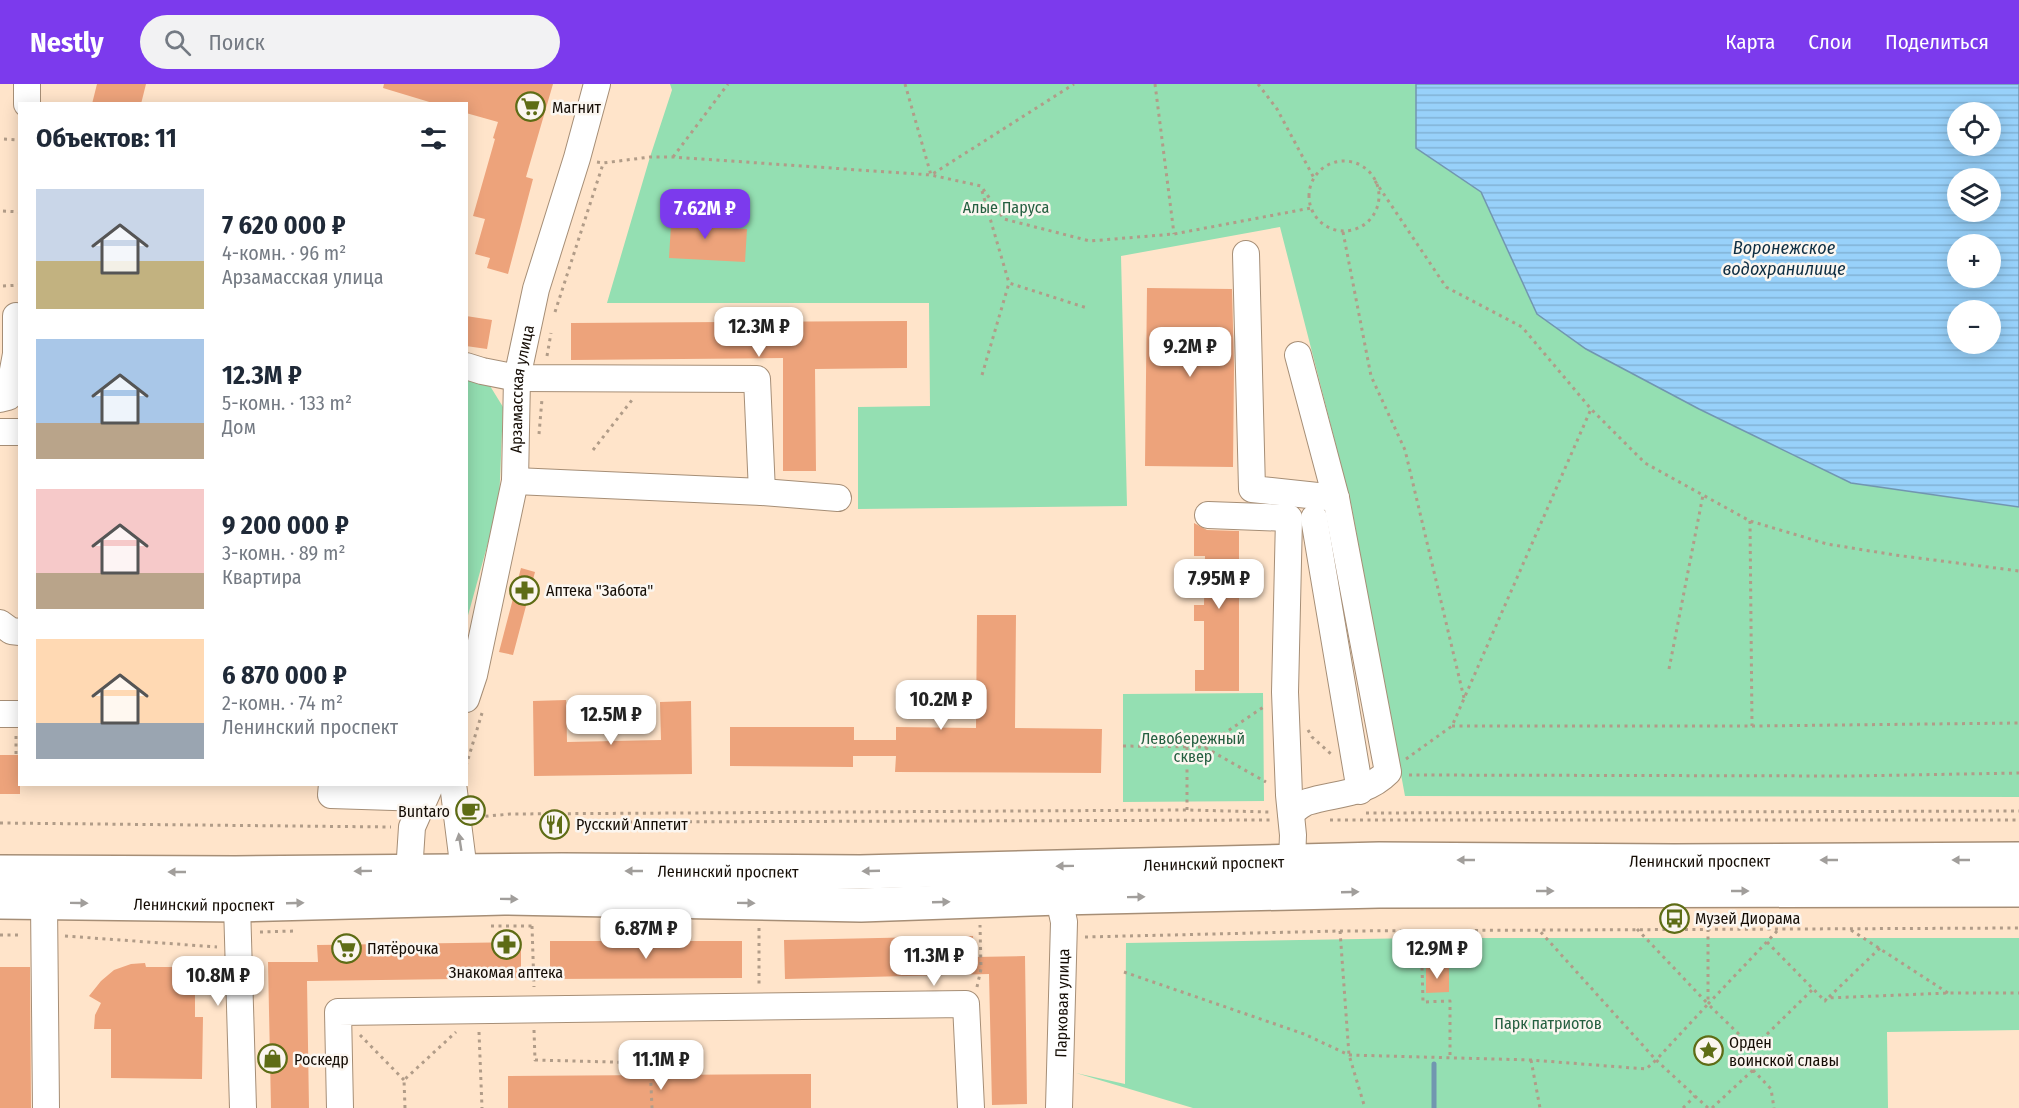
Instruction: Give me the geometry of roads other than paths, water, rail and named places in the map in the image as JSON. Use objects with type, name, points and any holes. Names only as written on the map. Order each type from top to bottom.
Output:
[{"type":"main road","name":"Ленинский проспект","points":[[0,872],[464,885],[1379,859],[2019,860]]},
{"type":"main road","points":[[1291,894],[1292,861]]},
{"type":"main road","name":"Ленинский проспект","points":[[0,902],[44,919],[237,905],[408,885]]},
{"type":"main road","name":"Ленинский проспект","points":[[464,885],[861,905],[1379,891],[2019,890]]},
{"type":"street","points":[[27,84],[27,102]]},
{"type":"street","name":"Арзамасская улица","points":[[468,693],[474,675],[515,481],[517,378],[536,289],[578,158],[597,84]]},
{"type":"street","points":[[1246,254],[1252,489],[1290,505]]},
{"type":"street","points":[[0,399],[8,397],[16,354],[15,298]]},
{"type":"street","points":[[1290,804],[1360,794],[1388,772],[1336,498],[1298,355]]},
{"type":"street","points":[[468,367],[482,372],[517,378],[757,379],[762,492]]},
{"type":"street","points":[[0,432],[18,432]]},
{"type":"street","points":[[515,481],[762,492],[838,498]]},
{"type":"street","points":[[1208,515],[1336,498]]},
{"type":"street","points":[[1290,505],[1286,692],[1293,835],[1292,861]]},
{"type":"street","points":[[1314,518],[1360,794]]},
{"type":"street","points":[[0,623],[11,631],[18,632]]},
{"type":"street","points":[[0,714],[18,714]]},
{"type":"street","points":[[332,786],[331,795],[427,791],[412,827],[408,885]]},
{"type":"street","points":[[453,786],[464,885]]},
{"type":"street","name":"Парковая улица","points":[[1059,898],[1064,922],[1059,1108]]},
{"type":"street","points":[[237,905],[243,1108]]},
{"type":"street","points":[[44,919],[46,1108]]},
{"type":"street","points":[[340,1108],[338,1012],[966,1004],[971,1108]]},
{"type":"water","name":"Воронежское водохранилище","points":[[1416,84],[2019,84],[2019,507],[1851,483],[1699,409],[1586,349],[1537,314],[1481,192],[1416,148]]},
{"type":"waterway","points":[[1434,1064],[1434,1108]]},
{"type":"place","name":"Магнит","points":[[531,107]]},
{"type":"place","name":"Аптека \"Забота\"","points":[[525,590]]},
{"type":"place","name":"Buntaro","points":[[471,811]]},
{"type":"place","name":"Русский Аппетит","points":[[555,824]]},
{"type":"place","name":"Музей Диорама","points":[[1674,918]]},
{"type":"place","name":"Знакомая аптека","points":[[506,944]]},
{"type":"place","name":"Пятёрочка","points":[[346,948]]},
{"type":"place","name":"Орден воинской славы","points":[[1708,1051]]},
{"type":"place","name":"Роскедр","points":[[273,1059]]},
{"type":"park label","name":"Алые Паруса","points":[[1006,207]]},
{"type":"park label","name":"Левобережный сквер","points":[[1193,747]]},
{"type":"park label","name":"Парк патриотов","points":[[1548,1023]]}]
